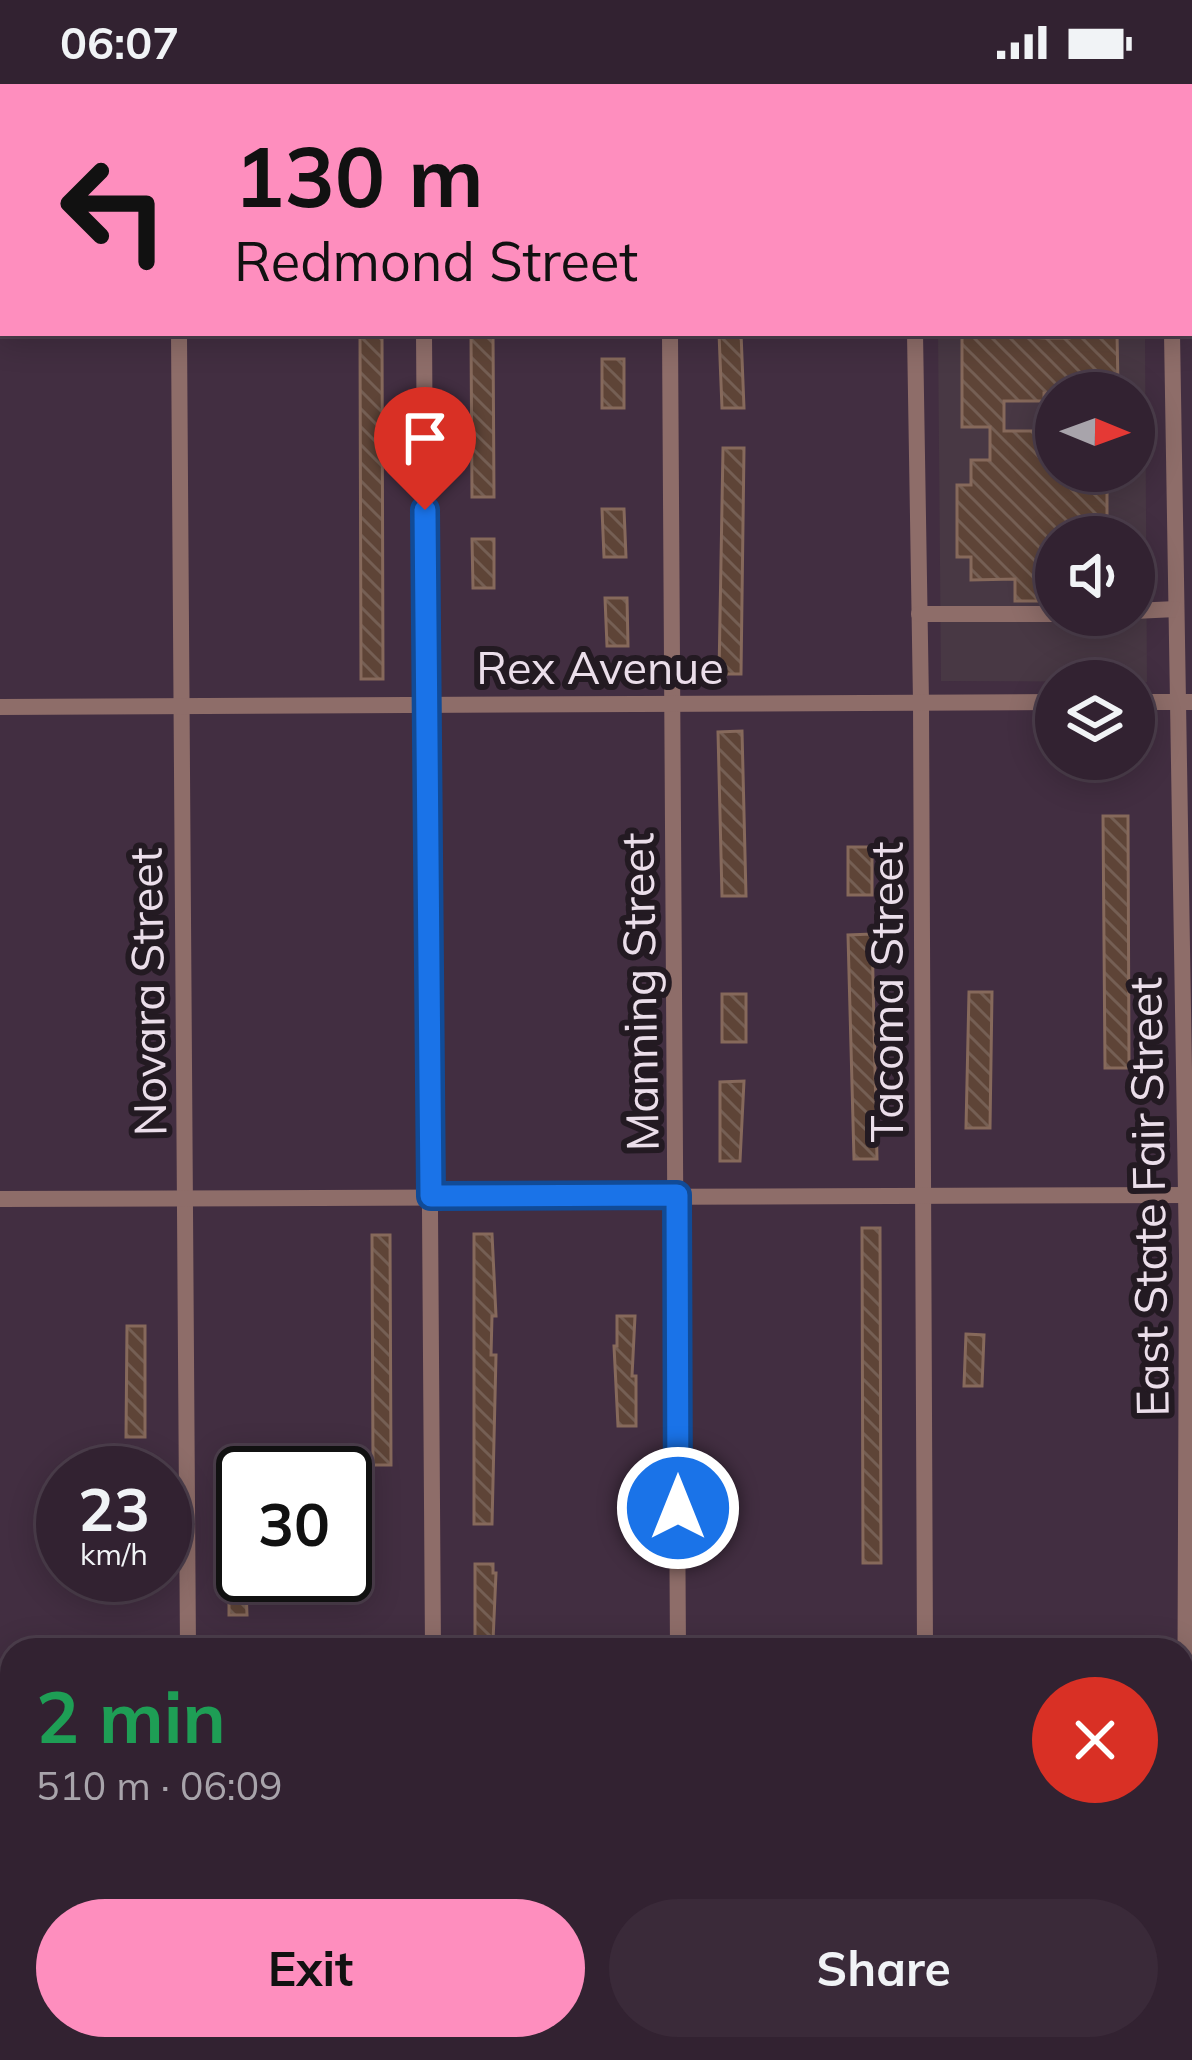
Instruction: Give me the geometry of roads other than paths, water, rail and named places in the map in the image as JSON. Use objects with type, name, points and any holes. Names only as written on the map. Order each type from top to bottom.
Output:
[{"type":"street","name":"Novara Street","points":[[179,336],[188,1638]]},
{"type":"street","points":[[424,336],[433,1638]]},
{"type":"street","name":"Manning Street","points":[[670,336],[678,1638]]},
{"type":"street","name":"Tacoma Street","points":[[914,336],[921,702],[925,1638]]},
{"type":"street","name":"East State Fair Street","points":[[1172,336],[1176,609],[1185,702],[1187,1638]]},
{"type":"street","points":[[1155,610],[1176,609]]},
{"type":"street","points":[[919,614],[1035,614]]},
{"type":"street","name":"Rex Avenue","points":[[0,707],[1035,702]]},
{"type":"street","points":[[0,1198],[1188,1196]]}]
